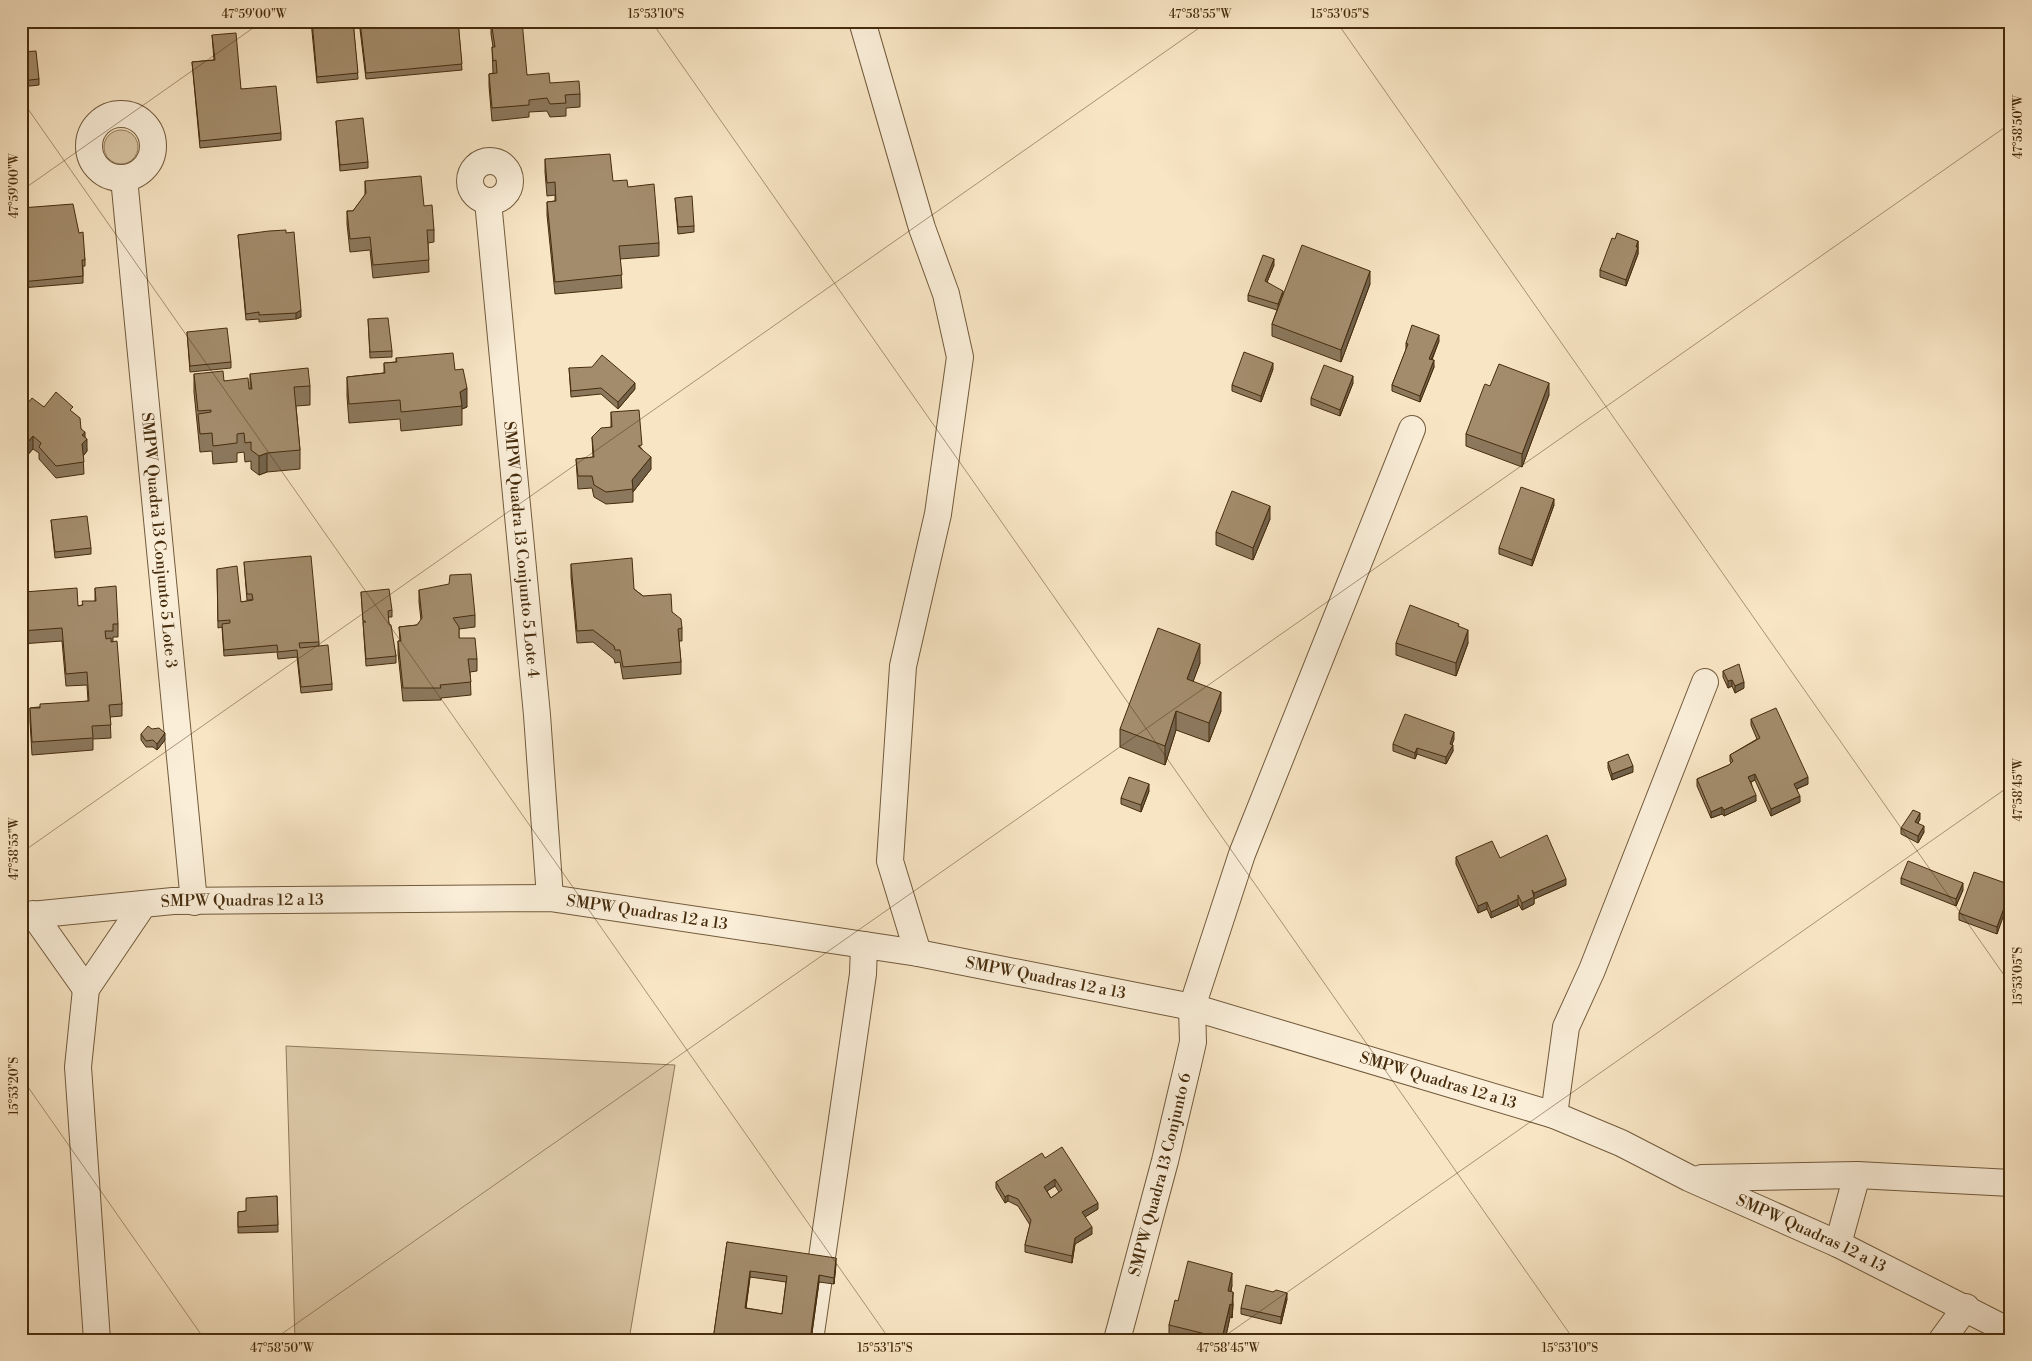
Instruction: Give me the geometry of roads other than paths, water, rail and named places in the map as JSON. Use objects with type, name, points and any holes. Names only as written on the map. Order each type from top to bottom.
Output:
[{"type":"street","points":[[862,21],[922,228],[946,294],[960,357],[938,514],[903,666],[890,861],[918,953]]},
{"type":"street","name":"SMPW Quadra 13 Conjunto 5 Lote 3","points":[[124,178],[194,902]]},
{"type":"street","name":"SMPW Quadra 13 Conjunto 5 Lote 4","points":[[488,201],[537,715],[550,898]]},
{"type":"street","name":"SMPW Quadra 13 Conjunto 6","points":[[1117,1340],[1165,1161],[1193,1042],[1192,1007],[1242,854],[1412,429]]},
{"type":"street","points":[[1554,1115],[1566,1027],[1595,961],[1705,682]]},
{"type":"street","name":"SMPW Quadras 12 a 13","points":[[27,915],[173,901],[550,898],[918,953],[1192,1007],[1554,1115],[1621,1143],[1690,1178],[1838,1244],[1966,1307],[2011,1332]]},
{"type":"street","points":[[97,1340],[78,1067],[86,989],[143,905]]},
{"type":"street","points":[[27,915],[86,989]]},
{"type":"street","points":[[810,1340],[862,974],[864,945]]},
{"type":"street","points":[[1838,1244],[1857,1175]]},
{"type":"street","points":[[1690,1178],[1730,1180],[1857,1175],[2011,1183]]},
{"type":"street","points":[[1942,1340],[1966,1307]]}]
